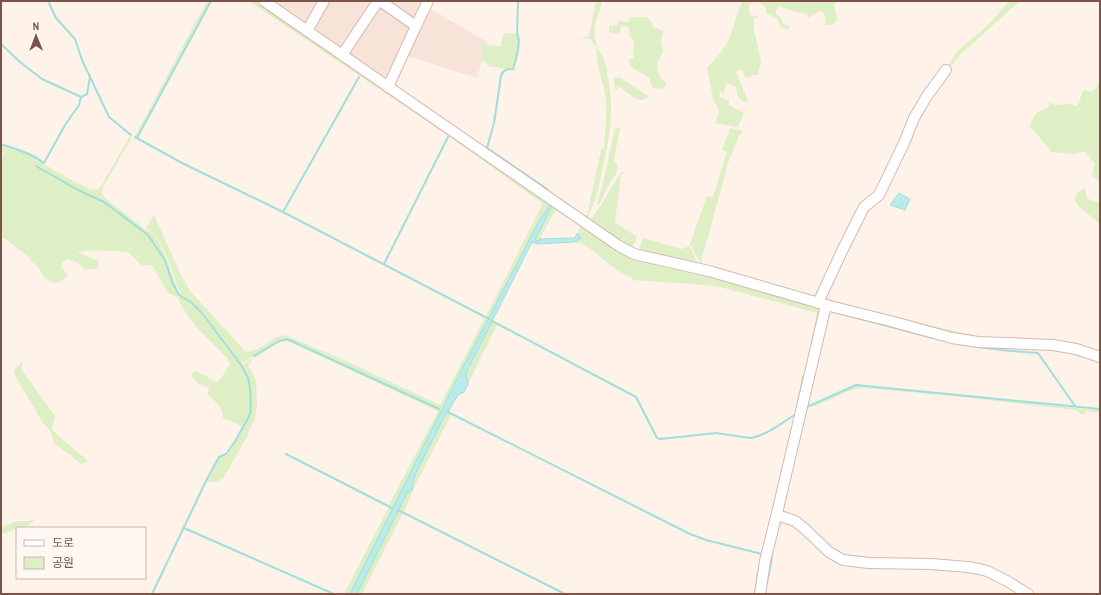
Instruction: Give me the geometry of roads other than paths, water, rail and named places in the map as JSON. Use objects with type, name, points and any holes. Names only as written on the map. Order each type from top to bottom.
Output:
[{"type":"street","points":[[307,31],[324,1]]},
{"type":"street","points":[[342,55],[379,1],[416,26]]},
{"type":"street","points":[[388,86],[428,1]]},
{"type":"street","points":[[268,2],[307,31],[624,249],[634,254],[709,271],[822,304],[952,338],[978,342],[1053,345],[1076,349],[1100,357]]},
{"type":"street","points":[[760,594],[765,561],[777,515],[822,304],[842,251],[864,207],[879,195],[904,143],[914,118],[927,96],[946,70]]},
{"type":"street","points":[[777,515],[795,522],[805,529],[829,552],[843,560],[869,563],[931,564],[979,569],[1002,578],[1028,594]]},
{"type":"water","points":[[899,193],[910,199],[905,210],[890,205]]},
{"type":"water","points":[[551,204],[553,204],[535,240],[575,238],[578,233],[581,238],[574,242],[538,244],[532,242],[466,373],[468,384],[464,392],[458,395],[445,415],[414,477],[412,490],[407,493],[357,594],[350,594],[458,377],[538,223]]},
{"type":"waterway","points":[[48,1],[56,18],[75,39],[82,60],[109,117],[131,135]]},
{"type":"waterway","points":[[137,138],[211,1]]},
{"type":"waterway","points":[[518,1],[517,33],[519,41],[516,61],[513,69],[505,70],[501,76],[494,123],[487,148],[547,189],[551,194]]},
{"type":"waterway","points":[[1,44],[20,62],[42,79],[81,97]]},
{"type":"waterway","points":[[1,144],[29,154],[44,163],[65,125],[79,105],[81,97],[87,94],[90,77]]},
{"type":"waterway","points":[[283,212],[359,77]]},
{"type":"waterway","points":[[135,137],[182,163],[283,212],[489,319]]},
{"type":"waterway","points":[[384,264],[448,137]]},
{"type":"waterway","points":[[36,166],[78,190],[104,202],[148,235],[165,260],[172,282],[179,295],[192,303],[203,314],[241,365],[248,378],[251,411],[248,418],[226,454],[219,457],[152,594]]},
{"type":"waterway","points":[[838,313],[933,338]]},
{"type":"waterway","points":[[492,321],[636,397],[657,438],[661,439],[716,433],[750,438],[767,432],[796,414]]},
{"type":"waterway","points":[[254,356],[279,341],[287,339],[439,409]]},
{"type":"waterway","points":[[964,345],[1038,353],[1075,406]]},
{"type":"waterway","points":[[799,400],[803,377]]},
{"type":"waterway","points":[[807,407],[856,385],[1100,409]]},
{"type":"waterway","points":[[448,412],[690,534],[706,540],[762,555]]},
{"type":"waterway","points":[[286,454],[392,508]]},
{"type":"waterway","points":[[398,510],[565,594]]},
{"type":"waterway","points":[[184,528],[334,594]]},
{"type":"waterway","points":[[767,583],[772,557]]},
{"type":"waterway","points":[[755,594],[758,573]]}]
